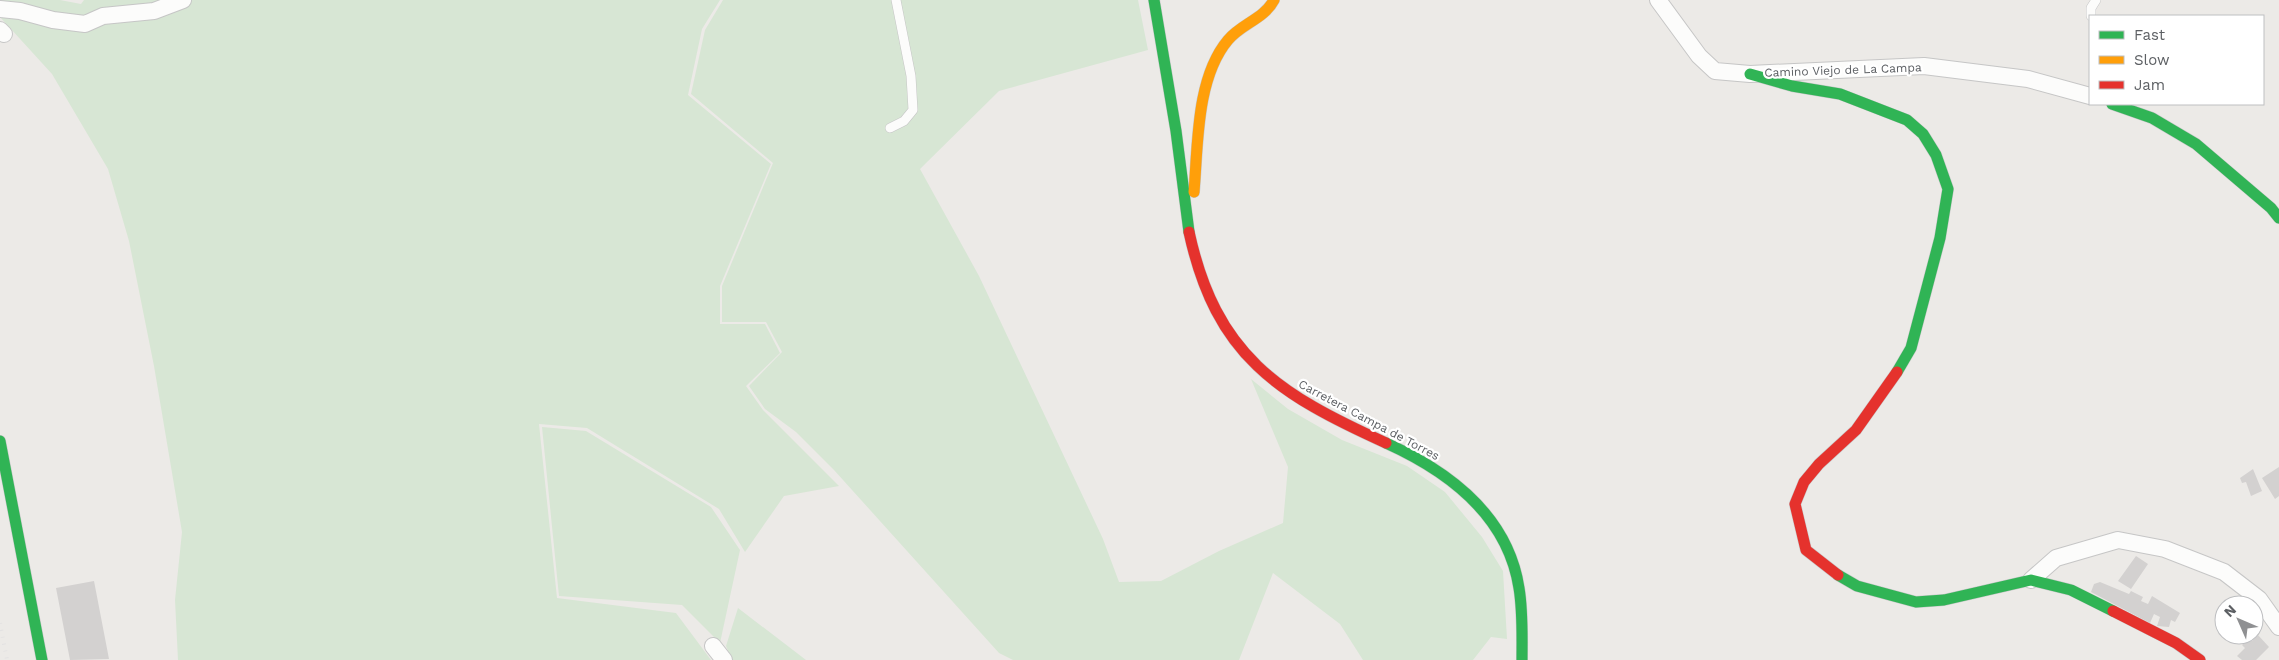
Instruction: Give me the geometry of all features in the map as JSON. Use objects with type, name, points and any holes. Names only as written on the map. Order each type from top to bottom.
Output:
[{"type":"street","points":[[0,9],[20,11],[53,20],[85,24],[103,16],[154,11],[183,0]]},
{"type":"street","name":"Carretera Campa de Torres","points":[[1154,0],[1180,150],[1190,232],[1209,299],[1230,336],[1261,373],[1294,397],[1340,423],[1416,458],[1452,480],[1473,498],[1504,538],[1518,582],[1522,609],[1522,660]]},
{"type":"street","points":[[1188,220],[1196,182],[1200,115],[1217,53],[1230,37],[1260,16],[1271,6],[1274,0]]},
{"type":"street","name":"Camino Viejo de La Campa","points":[[1658,0],[1699,56],[1716,71],[1750,74],[1924,66],[2028,79],[2089,96]]},
{"type":"street","points":[[1750,74],[1792,86],[1840,94],[1907,120],[1923,134],[1936,155],[1948,188],[1940,238],[1911,348],[1889,385],[1856,430],[1819,464],[1804,482],[1795,504],[1806,550],[1830,571],[1857,586],[1916,602],[1944,600],[2031,580],[2071,590],[2176,643],[2200,660]]},
{"type":"street","points":[[2115,105],[2152,118],[2196,144],[2271,208],[2279,218]]},
{"type":"street","points":[[0,441],[42,660]]},
{"type":"street","points":[[2031,580],[2056,558],[2118,540],[2165,548],[2224,572],[2260,599],[2279,627]]},
{"type":"street","points":[[714,646],[724,660]]},
{"type":"lane","points":[[890,128],[904,121],[913,110],[911,76],[896,0]]},
{"type":"lane","points":[[2091,15],[2091,8],[2096,0]]},
{"type":"lane","points":[[2145,105],[2152,118]]},
{"type":"green space","points":[[0,0],[60,0],[81,4],[84,0],[720,0],[702,29],[688,95],[771,164],[720,286],[720,324],[765,324],[780,353],[746,386],[763,410],[839,486],[784,496],[745,552],[719,509],[587,428],[539,424],[557,598],[676,613],[711,660],[178,660],[175,600],[182,532],[154,366],[129,241],[108,169],[52,74],[0,17]]},
{"type":"green space","points":[[723,0],[1138,0],[1148,50],[999,91],[920,169],[979,276],[1103,539],[1119,582],[1161,581],[1219,551],[1283,523],[1288,467],[1251,379],[1288,409],[1342,440],[1407,466],[1445,492],[1482,537],[1503,571],[1507,639],[1491,637],[1473,660],[1363,660],[1340,624],[1273,573],[1239,660],[1013,660],[999,653],[834,470],[796,432],[765,409],[749,386],[782,352],[766,322],[722,322],[722,286],[773,163],[691,94],[705,30]]},
{"type":"green space","points":[[542,427],[586,431],[711,507],[740,550],[720,643],[682,605],[559,596]]},
{"type":"green space","points":[[738,608],[806,660],[732,660],[726,646]]},
{"type":"building","points":[[2279,467],[2279,496],[2275,499],[2262,478]]},
{"type":"building","points":[[2253,469],[2262,491],[2251,496],[2246,482],[2242,483],[2240,478]]},
{"type":"building","points":[[2136,556],[2148,564],[2131,589],[2118,581]]},
{"type":"building","points":[[94,581],[109,659],[70,660],[56,588]]},
{"type":"building","points":[[2100,582],[2129,594],[2131,591],[2143,597],[2141,601],[2148,604],[2152,596],[2180,613],[2175,622],[2171,620],[2169,627],[2157,626],[2160,617],[2154,614],[2150,623],[2091,592],[2094,584]]},
{"type":"building","points":[[2264,642],[2269,647],[2256,660],[2242,660],[2237,656],[2245,648],[2242,645],[2264,645]]},
{"type":"railway","points":[[0,623],[7,660]]},
{"type":"traffic: fast","points":[[1154,0],[1176,131],[1189,232]]},
{"type":"traffic: fast","points":[[1750,74],[1792,86],[1840,94],[1907,120],[1923,134],[1936,155],[1948,189],[1940,238],[1911,348],[1897,372]]},
{"type":"traffic: fast","points":[[2115,105],[2152,118],[2196,144],[2271,208],[2279,218]]},
{"type":"traffic: fast","points":[[0,441],[42,660]]},
{"type":"traffic: fast","points":[[1386,443],[1409,454],[1452,482],[1472,499],[1502,539],[1513,562],[1519,588],[1522,615],[1522,660]]},
{"type":"traffic: fast","points":[[1838,575],[1857,586],[1916,602],[1944,600],[2031,580],[2071,590],[2113,611]]},
{"type":"traffic: slow","points":[[1194,192],[1200,113],[1210,73],[1218,56],[1233,34],[1258,17],[1270,7],[1274,0]]},
{"type":"traffic: jam","points":[[1189,232],[1201,275],[1216,310],[1235,340],[1257,366],[1283,387],[1313,407],[1386,443]]},
{"type":"traffic: jam","points":[[1838,575],[1806,550],[1795,504],[1804,482],[1819,464],[1856,430],[1897,372]]},
{"type":"traffic: jam","points":[[2113,611],[2176,643],[2200,660]]}]
